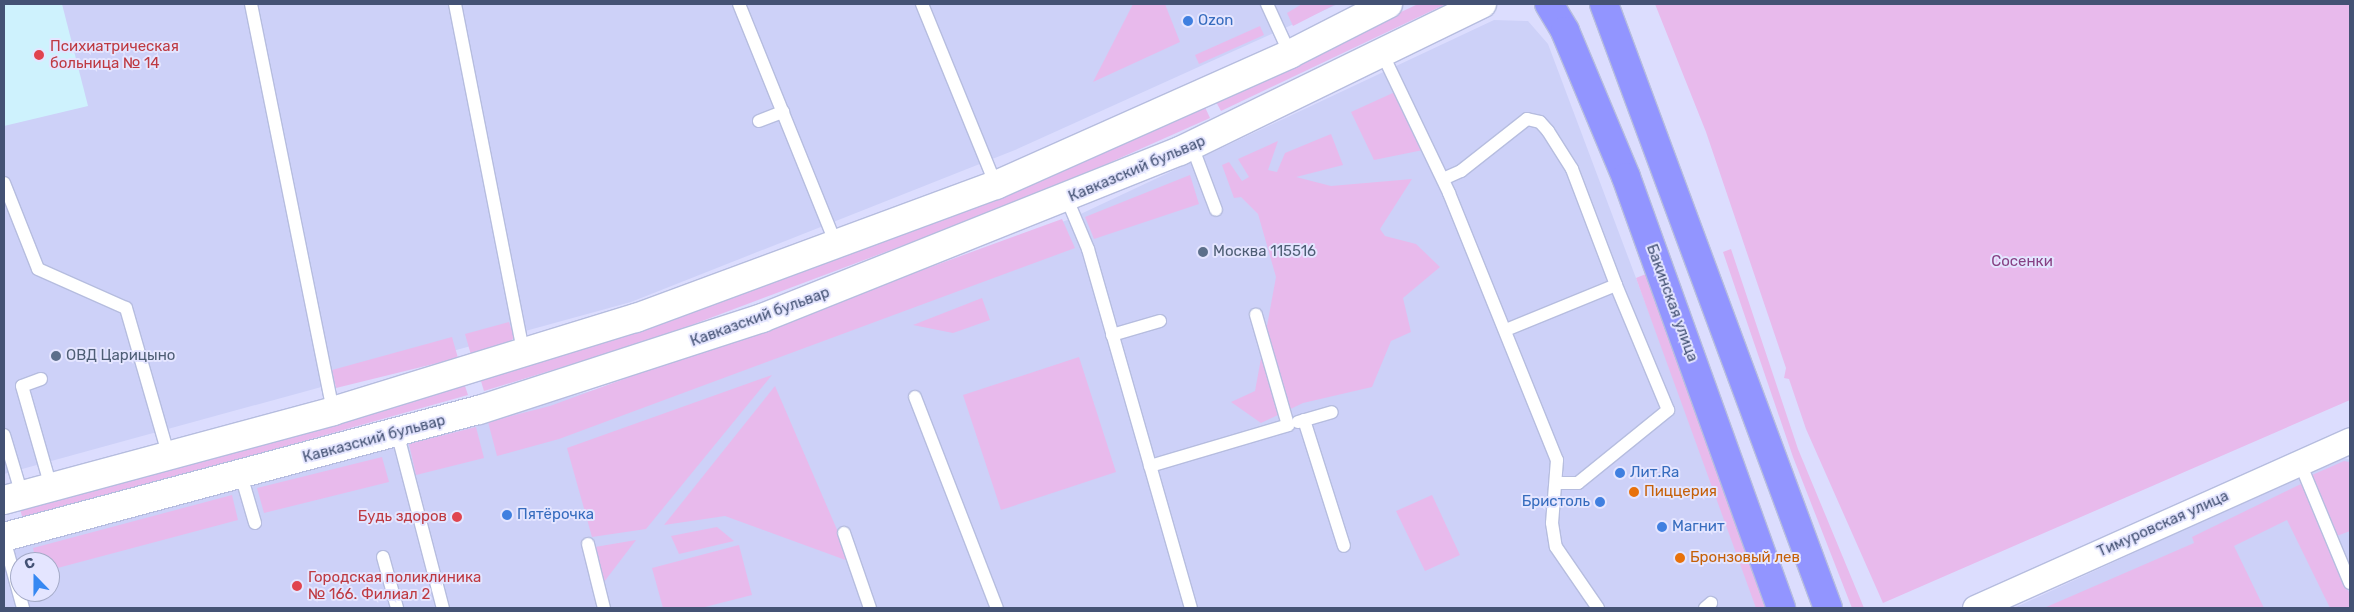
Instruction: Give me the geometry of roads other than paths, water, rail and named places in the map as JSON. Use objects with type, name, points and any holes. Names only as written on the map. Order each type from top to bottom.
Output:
[{"type":"main road","name":"Бакинская улица","points":[[1549,4],[1566,31],[1626,178],[1781,608]]},
{"type":"main road","points":[[1604,4],[1828,608]]},
{"type":"street","points":[[13,498],[333,411],[524,355],[837,246],[996,186],[1290,54],[1388,4]]},
{"type":"street","name":"Кавказский бульвар","points":[[4,538],[397,432],[735,328],[1067,199],[1192,146],[1482,4]]},
{"type":"street","name":"Тимуровская улица","points":[[1975,608],[2350,440]]},
{"type":"lane","points":[[251,4],[333,411]]},
{"type":"lane","points":[[455,4],[524,355]]},
{"type":"lane","points":[[739,4],[837,246]]},
{"type":"lane","points":[[922,4],[996,186]]},
{"type":"lane","points":[[1267,4],[1290,54]]},
{"type":"lane","points":[[1383,54],[1442,179],[1506,330],[1556,460],[1558,483],[1552,536],[1598,608]]},
{"type":"lane","points":[[759,121],[783,112]]},
{"type":"lane","points":[[1442,179],[1461,171],[1519,122],[1540,122],[1572,169],[1616,285],[1668,410],[1578,483],[1558,483]]},
{"type":"lane","points":[[1192,146],[1216,210]]},
{"type":"lane","points":[[4,183],[38,269],[126,308],[169,456]]},
{"type":"lane","points":[[1067,199],[1088,249],[1191,608]]},
{"type":"lane","points":[[1506,330],[1616,285]]},
{"type":"lane","points":[[1256,316],[1288,425]]},
{"type":"lane","points":[[1112,334],[1160,321]]},
{"type":"lane","points":[[41,379],[22,386],[51,487]]},
{"type":"lane","points":[[915,397],[997,608]]},
{"type":"lane","points":[[1150,466],[1332,412]]},
{"type":"lane","points":[[1304,420],[1344,546]]},
{"type":"lane","points":[[397,432],[441,608]]},
{"type":"lane","points":[[4,435],[13,498]]},
{"type":"lane","points":[[2300,463],[2350,583]]},
{"type":"lane","points":[[241,475],[255,523]]},
{"type":"lane","points":[[844,533],[870,608]]},
{"type":"lane","points":[[4,538],[23,608]]},
{"type":"lane","points":[[588,544],[604,608]]},
{"type":"lane","points":[[383,557],[397,608]]},
{"type":"place","name":"Ozon","points":[[1188,21]]},
{"type":"place","name":"Психиатрическая больница № 14","points":[[39,55]]},
{"type":"place","name":"Москва 115516","points":[[1203,252]]},
{"type":"place","name":"ОВД Царицыно","points":[[56,356]]},
{"type":"place","name":"Лит.Ra","points":[[1620,473]]},
{"type":"place","name":"Пиццерия","points":[[1634,492]]},
{"type":"place","name":"Бристоль","points":[[1600,502]]},
{"type":"place","name":"Пятёрочка","points":[[507,515]]},
{"type":"place","name":"Будь здоров","points":[[457,517]]},
{"type":"place","name":"Магнит","points":[[1662,527]]},
{"type":"place","name":"Бронзовый лев","points":[[1680,558]]},
{"type":"place","name":"Городская поликлиника № 166. Филиал 2","points":[[297,586]]},
{"type":"park label","name":"Сосенки","points":[[2022,262]]}]
